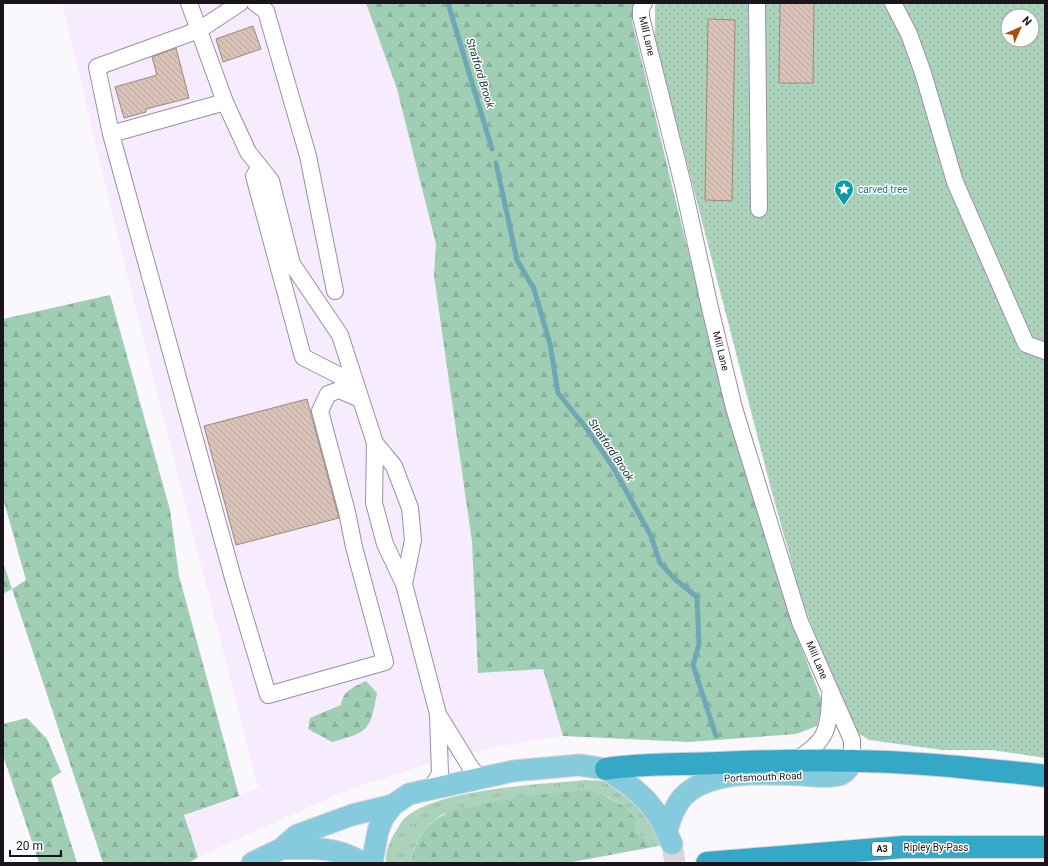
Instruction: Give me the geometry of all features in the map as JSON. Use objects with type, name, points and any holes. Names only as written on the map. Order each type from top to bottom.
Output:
[{"type":"highway","points":[[606,769],[634,764],[676,765],[796,760],[852,760],[956,766],[1045,776]]},
{"type":"highway","name":"Ripley By-Pass","points":[[713,862],[903,847],[1045,847]]},
{"type":"main road","name":"Portsmouth Road","points":[[606,769],[647,800],[669,837],[678,803],[686,793],[710,780],[727,776],[839,775],[846,771],[852,760]]},
{"type":"main road","points":[[372,863],[378,830],[383,818],[393,805],[408,794],[513,771],[579,764],[606,769]]},
{"type":"main road","points":[[252,863],[281,850],[297,835],[323,824],[393,805]]},
{"type":"main road","points":[[281,850],[305,848],[348,853],[362,863]]},
{"type":"street","points":[[190,3],[225,102],[248,152],[271,181],[292,264],[340,335],[375,444],[374,503],[385,544],[404,584],[438,714],[440,774],[431,788]]},
{"type":"street","points":[[240,3],[199,30],[97,67],[111,134],[231,570],[268,695],[385,662],[320,411],[328,394],[339,390],[358,392]]},
{"type":"street","points":[[255,3],[266,11],[308,156],[335,291]]},
{"type":"street","name":"Mill Lane","points":[[644,3],[641,9],[641,17],[683,185],[734,408],[800,622],[852,740],[852,760]]},
{"type":"street","points":[[757,3],[759,209]]},
{"type":"street","points":[[893,3],[909,34],[924,73],[954,182],[1026,344],[1045,351]]},
{"type":"street","points":[[111,134],[225,102]]},
{"type":"street","points":[[260,167],[254,176],[303,357],[358,392]]},
{"type":"street","points":[[375,444],[394,466],[410,508],[413,540],[404,584]]},
{"type":"street","name":"Mill Lane","points":[[796,760],[813,749],[825,734],[830,715],[831,692]]},
{"type":"street","points":[[438,714],[471,768],[480,778]]},
{"type":"shaded area","points":[[62,3],[366,3],[397,89],[436,244],[434,276],[472,542],[478,673],[543,669],[563,736],[500,746],[427,764],[349,789],[198,857],[184,815],[258,788],[126,271]]},
{"type":"green space","points":[[366,3],[634,3],[632,21],[687,247],[749,484],[792,624],[823,703],[817,726],[796,734],[689,742],[563,736],[543,669],[478,673],[472,542],[434,276],[436,244],[397,89]]},
{"type":"green space","points":[[658,3],[1045,3],[1045,758],[992,750],[942,750],[869,740],[855,731],[839,697],[802,600],[771,489],[655,39],[655,5]]},
{"type":"green space","points":[[110,295],[170,510],[179,576],[239,796],[184,815],[198,857],[189,863],[103,863],[12,589],[26,580],[3,498],[3,319]]},
{"type":"green space","points":[[3,562],[12,589],[3,594]]},
{"type":"green space","points":[[366,681],[377,693],[372,715],[366,728],[354,735],[332,742],[308,729],[310,718],[341,705],[347,692],[353,687]]},
{"type":"green space","points":[[27,718],[47,739],[61,772],[51,779],[77,863],[39,863],[3,755],[3,724]]},
{"type":"green space","points":[[586,780],[606,781],[621,789],[649,816],[663,845],[653,847],[635,830],[634,823],[627,809],[608,797],[443,814],[430,824],[421,835],[415,848],[411,863],[386,863],[389,844],[394,834],[402,821],[416,810],[461,795],[489,790]]},
{"type":"green space","points":[[586,790],[613,800],[626,808],[634,818],[635,830],[653,847],[567,863],[411,863],[416,845],[424,831],[429,825],[443,815],[452,811],[519,797]]},
{"type":"building","points":[[780,3],[814,3],[813,83],[779,83]]},
{"type":"building","points":[[708,19],[735,20],[732,201],[705,200]]},
{"type":"building","points":[[253,26],[261,49],[223,62],[216,39]]},
{"type":"building","points":[[176,48],[189,98],[146,109],[146,112],[124,118],[115,87],[157,75],[152,57]]},
{"type":"building","points":[[307,399],[339,518],[236,545],[204,426]]},
{"type":"waterway","name":"Stratford Brook","points":[[448,3],[492,149]]},
{"type":"waterway","name":"Stratford Brook","points":[[496,163],[517,260],[534,289],[550,344],[558,393],[587,429],[613,467],[651,536],[660,563],[676,580],[697,597],[699,644],[693,665],[716,736]]},
{"type":"tunnel","points":[[672,844],[675,863]]},
{"type":"place","name":"carved tree","points":[[844,206]]}]
